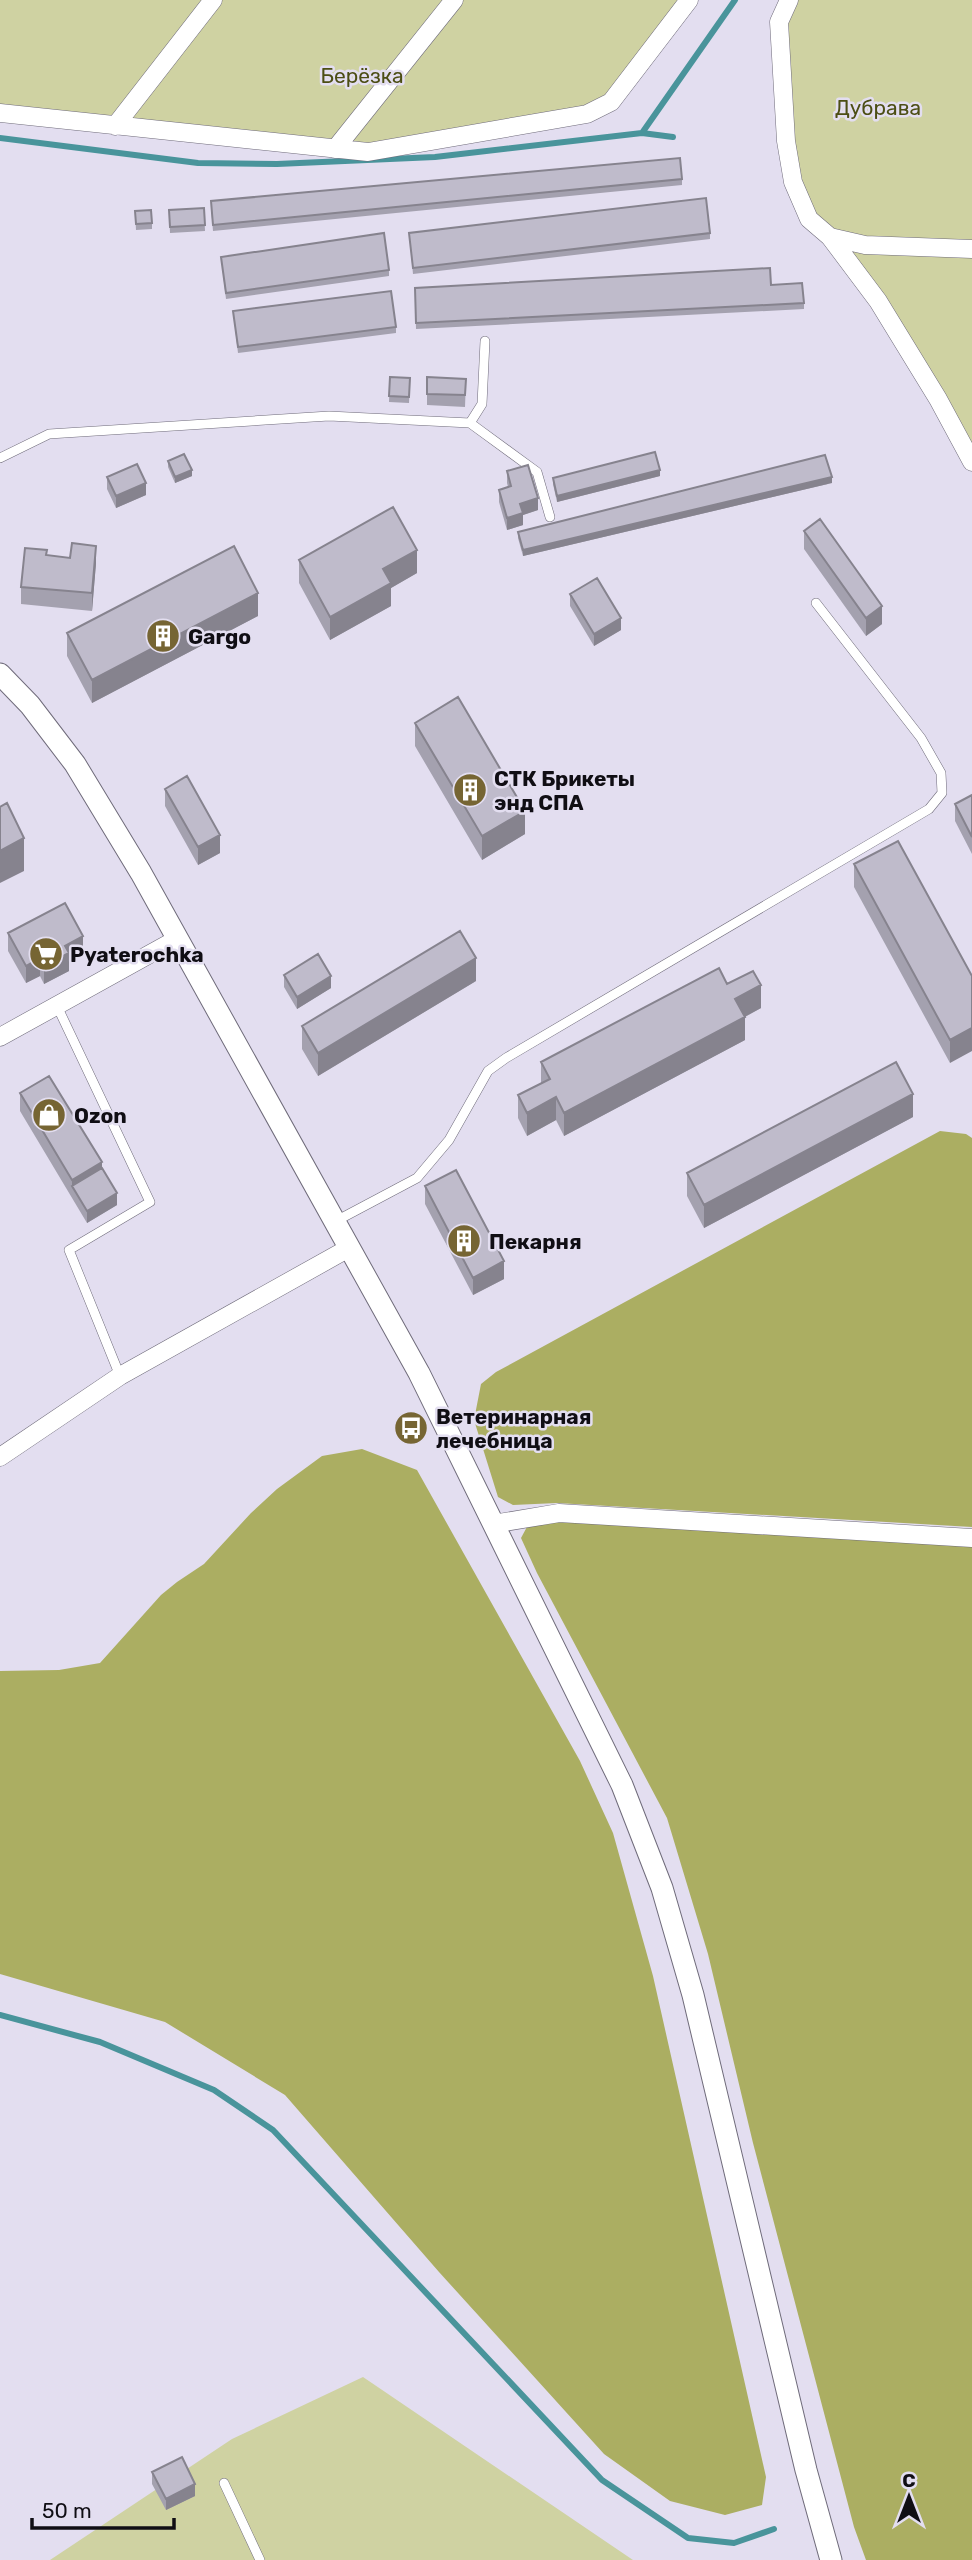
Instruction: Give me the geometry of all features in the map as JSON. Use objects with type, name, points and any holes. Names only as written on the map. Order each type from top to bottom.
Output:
[{"type":"street","points":[[115,126],[214,0]]},
{"type":"street","points":[[335,149],[454,0]]},
{"type":"street","points":[[0,113],[368,152],[587,114],[611,102],[690,0]]},
{"type":"street","points":[[789,0],[779,22],[786,141],[793,182],[809,219],[831,237],[884,312],[938,399],[972,461]]},
{"type":"street","points":[[831,237],[865,245],[972,249]]},
{"type":"street","points":[[0,674],[30,705],[75,764],[141,873],[419,1373],[622,1785],[662,1888],[693,1996],[806,2470],[831,2560]]},
{"type":"street","points":[[0,1037],[177,939]]},
{"type":"street","points":[[0,1457],[120,1376],[349,1248]]},
{"type":"street","points":[[493,1524],[559,1513],[972,1538]]},
{"type":"lane","points":[[470,423],[482,404],[485,341]]},
{"type":"lane","points":[[0,458],[48,434],[329,416],[470,423],[537,472],[550,517]]},
{"type":"lane","points":[[335,1222],[417,1178],[449,1140],[488,1071],[506,1058],[929,809],[942,793],[941,773],[921,738],[816,603]]},
{"type":"lane","points":[[57,1006],[150,1202],[69,1250],[120,1376]]},
{"type":"lane","points":[[224,2483],[260,2560]]},
{"type":"green space","name":"Берёзка","points":[[0,0],[689,0],[611,102],[368,152],[0,113]]},
{"type":"green space","name":"Дубрава","points":[[789,0],[972,0],[972,461],[793,182],[779,22]]},
{"type":"green space","points":[[940,1131],[966,1134],[972,1138],[972,1527],[557,1503],[513,1505],[498,1497],[474,1420],[481,1384],[496,1372]]},
{"type":"green space","points":[[362,1449],[417,1470],[580,1761],[613,1833],[653,1976],[766,2477],[762,2505],[725,2515],[670,2501],[604,2454],[439,2272],[285,2095],[165,2022],[0,1974],[0,1671],[59,1670],[100,1663],[161,1595],[204,1564],[277,1489],[322,1456]]},
{"type":"green space","points":[[560,1519],[972,1545],[972,2560],[866,2560],[854,2527],[753,2143],[708,1954],[667,1818],[521,1538],[528,1525]]},
{"type":"green space","points":[[363,2377],[633,2560],[50,2560],[232,2439]]},
{"type":"building","points":[[680,158],[682,179],[213,225],[211,201]]},
{"type":"building","points":[[706,198],[710,233],[413,268],[409,233]]},
{"type":"building","points":[[204,208],[205,225],[170,227],[169,210]]},
{"type":"building","points":[[151,210],[152,223],[136,224],[135,211]]},
{"type":"building","points":[[384,233],[389,270],[226,293],[221,257]]},
{"type":"building","points":[[770,268],[771,285],[802,283],[804,303],[416,323],[415,288]]},
{"type":"building","points":[[391,291],[396,327],[238,347],[233,311]]},
{"type":"building","points":[[390,377],[410,378],[409,397],[389,396]]},
{"type":"building","points":[[427,377],[466,379],[465,395],[427,394]]},
{"type":"building","points":[[655,452],[660,470],[557,496],[553,478]]},
{"type":"building","points":[[184,454],[192,470],[175,477],[168,461]]},
{"type":"building","points":[[825,455],[832,477],[523,550],[518,532]]},
{"type":"building","points":[[137,464],[146,483],[116,496],[107,477]]},
{"type":"building","points":[[528,465],[538,498],[520,504],[523,513],[507,518],[499,490],[511,486],[507,471]]},
{"type":"building","points":[[393,507],[417,550],[383,569],[391,583],[330,617],[299,560]]},
{"type":"building","points":[[820,519],[882,606],[866,618],[804,531]]},
{"type":"building","points":[[72,543],[96,546],[92,593],[21,587],[25,548],[47,550],[46,555],[70,558]]},
{"type":"building","points":[[234,546],[258,593],[92,680],[67,633]]},
{"type":"building","points":[[597,578],[621,618],[594,634],[570,594]]},
{"type":"building","name":"СТК Брикеты энд СПА","points":[[458,697],[525,811],[482,836],[415,723]]},
{"type":"building","points":[[187,776],[220,835],[198,847],[165,789]]},
{"type":"building","points":[[972,795],[972,837],[955,804]]},
{"type":"building","points":[[7,803],[24,838],[0,851],[0,807]]},
{"type":"building","points":[[898,841],[972,976],[972,1028],[950,1040],[854,864]]},
{"type":"building","points":[[65,903],[83,936],[65,946],[69,953],[44,966],[40,958],[26,966],[8,933]]},
{"type":"building","points":[[460,931],[476,958],[318,1053],[302,1026]]},
{"type":"building","points":[[318,954],[331,976],[297,997],[284,975]]},
{"type":"building","points":[[719,968],[727,984],[753,971],[761,985],[735,999],[745,1017],[564,1113],[556,1097],[527,1113],[518,1095],[550,1079],[541,1062]]},
{"type":"building","points":[[896,1062],[913,1094],[704,1205],[687,1173]]},
{"type":"building","points":[[49,1076],[102,1162],[72,1180],[20,1093]]},
{"type":"building","points":[[102,1168],[117,1193],[87,1211],[72,1186]]},
{"type":"building","name":"Пекарня","points":[[456,1170],[504,1261],[473,1278],[425,1186]]},
{"type":"building","points":[[182,2457],[195,2484],[166,2499],[152,2472]]},
{"type":"waterway","points":[[642,133],[735,0]]},
{"type":"waterway","points":[[0,138],[198,163],[277,164],[435,157],[642,133],[673,137]]},
{"type":"waterway","points":[[0,2015],[100,2042],[214,2090],[273,2130],[602,2480],[688,2538],[734,2543],[774,2529]]},
{"type":"place","name":"Gargo","points":[[163,636]]},
{"type":"place","name":"СТК Брикеты энд СПА","points":[[470,790]]},
{"type":"place","name":"Pyaterochka","points":[[46,954]]},
{"type":"place","name":"Ozon","points":[[49,1115]]},
{"type":"place","name":"Пекарня","points":[[464,1241]]},
{"type":"place","name":"Ветеринарная лечебница","points":[[411,1428]]}]
